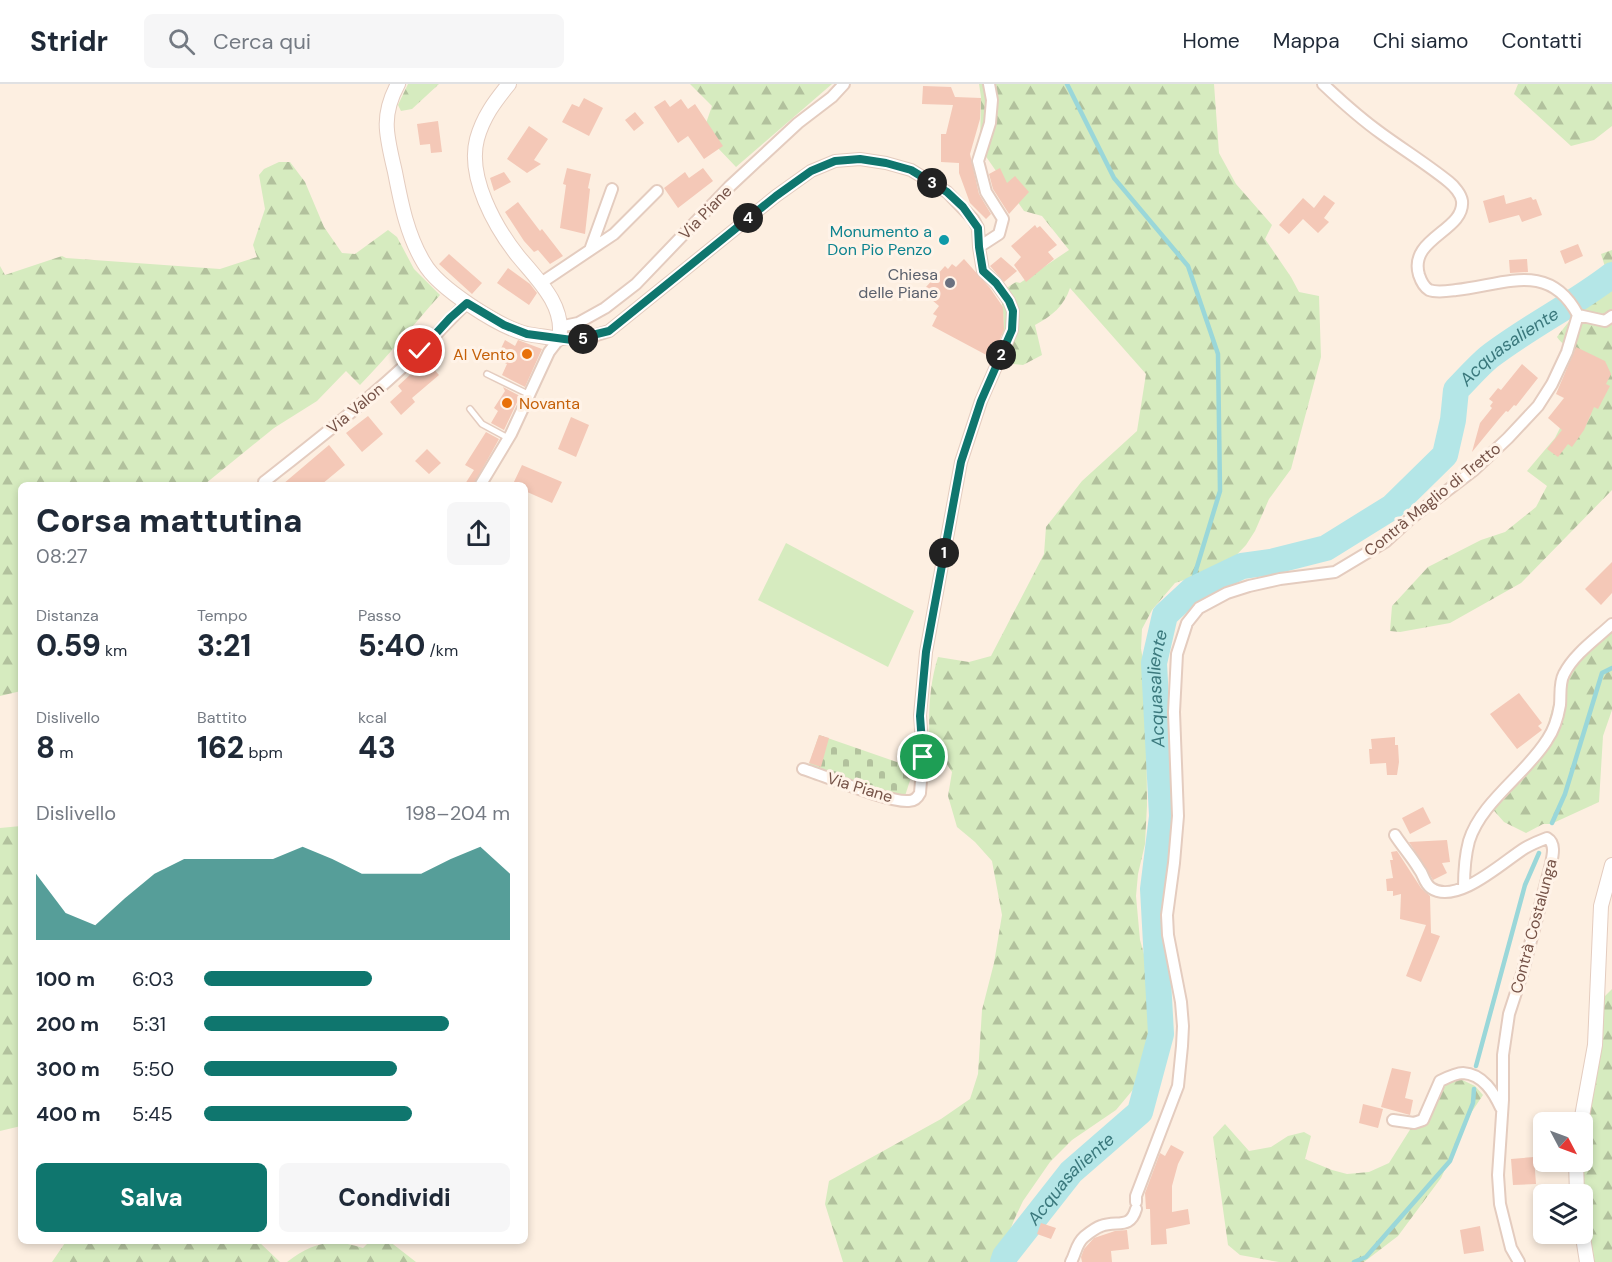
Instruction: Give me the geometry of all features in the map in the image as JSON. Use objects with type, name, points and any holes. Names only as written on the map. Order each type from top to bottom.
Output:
[{"type":"street","name":"Via Piane","points":[[398,84],[389,101],[387,136],[404,216],[416,249],[436,279],[485,318],[527,334],[559,333],[587,338],[609,331],[776,196],[811,171],[835,161],[860,159],[911,170],[947,192],[963,207],[978,228],[983,271],[996,283],[1009,301],[1013,311],[1012,330],[981,401],[961,462],[926,652],[920,716],[923,757],[920,793],[917,798],[910,801],[883,796],[803,769]]},
{"type":"street","points":[[482,482],[508,438],[559,333],[557,312],[549,295],[498,227],[490,212],[478,177],[475,160],[477,140],[492,105],[509,84]]},
{"type":"street","name":"Via Piane","points":[[559,333],[604,308],[636,284],[729,187],[844,84]]},
{"type":"street","points":[[979,247],[999,234],[1003,219],[986,192],[978,161],[990,123],[992,100],[989,84]]},
{"type":"street","points":[[1323,84],[1374,128],[1451,183],[1460,195],[1462,201],[1458,215],[1427,244],[1420,255],[1418,271],[1423,284],[1429,290],[1444,292],[1510,281],[1541,280],[1566,298],[1576,312],[1605,321],[1612,316]]},
{"type":"street","points":[[590,250],[612,189]]},
{"type":"street","points":[[541,283],[614,234],[657,191]]},
{"type":"street","name":"Via Valon","points":[[264,482],[367,399],[420,351],[467,303]]},
{"type":"street","name":"Contrà Maglio di Tretto","points":[[1071,1262],[1078,1243],[1099,1226],[1127,1223],[1133,1218],[1136,1196],[1178,1086],[1183,1026],[1168,935],[1167,915],[1178,816],[1174,712],[1177,654],[1187,623],[1199,608],[1227,593],[1280,579],[1335,572],[1385,542],[1410,519],[1474,470],[1538,406],[1552,384],[1567,352],[1576,312]]},
{"type":"street","points":[[1464,887],[1469,840],[1480,820],[1531,763],[1549,737],[1560,706],[1564,674],[1582,651],[1612,624]]},
{"type":"street","name":"Contrà Costalunga","points":[[1395,835],[1431,888],[1446,892],[1486,877],[1529,846],[1546,838],[1551,841],[1553,851],[1550,868],[1505,1032],[1502,1111]]},
{"type":"street","points":[[1583,1112],[1595,1045],[1601,906],[1612,865]]},
{"type":"street","points":[[1393,1120],[1414,1122],[1423,1120],[1440,1080],[1463,1073],[1481,1080],[1494,1091],[1502,1111],[1498,1154],[1500,1204],[1511,1248],[1519,1262]]},
{"type":"street","points":[[1584,1244],[1587,1262]]},
{"type":"lane","points":[[487,374],[528,394]]},
{"type":"lane","points":[[470,410],[482,424],[508,438]]},
{"type":"green space","points":[[408,84],[439,84],[412,109],[401,111],[398,105]]},
{"type":"green space","points":[[690,84],[832,84],[736,167],[704,129],[712,106]]},
{"type":"green space","points":[[979,84],[1214,84],[1219,153],[1236,184],[1272,225],[1265,239],[1299,292],[1319,296],[1321,357],[1291,469],[1269,499],[1246,545],[1226,566],[1175,583],[1152,610],[1142,629],[1141,649],[1146,693],[1147,805],[1145,844],[1136,896],[1140,940],[1152,982],[1154,1027],[1147,1067],[1136,1086],[1116,1110],[1072,1140],[1050,1162],[1023,1201],[998,1262],[843,1262],[825,1204],[829,1181],[941,1119],[970,1099],[978,1074],[982,1010],[994,963],[1002,915],[992,861],[957,827],[948,796],[952,772],[942,757],[930,747],[930,701],[938,657],[969,662],[991,656],[1044,554],[1046,527],[1082,481],[1137,431],[1146,374],[1070,288],[1057,310],[1035,325],[1042,355],[1023,365],[995,362],[1003,327],[1000,292],[1016,282],[1020,283],[1069,250],[1042,216],[1024,211],[980,148]]},
{"type":"green space","points":[[1518,84],[1612,84],[1612,126],[1594,140],[1571,146],[1514,94]]},
{"type":"green space","points":[[279,162],[290,162],[305,182],[324,227],[342,253],[355,254],[388,230],[397,237],[414,269],[440,295],[360,385],[346,371],[317,401],[274,428],[207,482],[18,482],[18,692],[0,696],[0,266],[5,275],[62,256],[220,269],[257,257],[253,245],[265,209],[259,175],[264,169]]},
{"type":"green space","points":[[1612,250],[1612,490],[1521,583],[1450,623],[1400,632],[1390,631],[1392,606],[1428,567],[1481,540],[1505,532],[1536,507],[1547,486],[1527,471],[1555,438],[1571,406],[1574,354],[1557,337],[1578,312],[1605,291],[1607,275],[1601,254]]},
{"type":"green space","points":[[786,543],[914,611],[888,667],[758,600]]},
{"type":"green space","points":[[1612,622],[1612,710],[1603,736],[1599,802],[1526,833],[1504,822],[1489,805],[1528,764],[1545,735],[1561,676]]},
{"type":"green space","points":[[819,735],[914,768],[904,799],[808,768]]},
{"type":"green space","points":[[18,826],[18,1127],[0,1131],[0,828]]},
{"type":"green space","points":[[1612,989],[1612,1262],[1591,1262],[1589,1244],[1593,1244],[1593,1184],[1583,1184],[1583,1172],[1593,1172],[1593,1112],[1585,1112],[1600,1001]]},
{"type":"green space","points":[[1456,1077],[1475,1086],[1483,1095],[1471,1113],[1441,1178],[1398,1236],[1364,1262],[1279,1262],[1240,1255],[1228,1245],[1213,1137],[1225,1124],[1249,1151],[1271,1147],[1288,1136],[1304,1132],[1311,1136],[1305,1159],[1347,1174],[1369,1172],[1389,1163],[1435,1090]]},
{"type":"green space","points":[[64,1244],[261,1244],[280,1262],[52,1262]]},
{"type":"green space","points":[[323,1244],[347,1244],[363,1248],[367,1244],[393,1244],[416,1262],[287,1262],[305,1250]]},
{"type":"building","points":[[923,86],[951,87],[955,97],[981,98],[980,119],[970,154],[979,194],[991,214],[986,219],[970,203],[959,173],[959,163],[941,162],[941,134],[946,134],[953,105],[922,104]]},
{"type":"building","points":[[584,98],[603,108],[589,136],[562,122],[572,104],[579,107]]},
{"type":"building","points":[[681,99],[688,109],[695,104],[723,146],[704,159],[688,136],[678,143],[654,107],[665,100],[670,107]]},
{"type":"building","points":[[635,112],[644,123],[634,131],[625,120]]},
{"type":"building","points":[[438,121],[442,152],[431,153],[430,144],[420,145],[417,124]]},
{"type":"building","points":[[529,126],[548,139],[534,160],[541,164],[527,173],[507,159]]},
{"type":"building","points":[[567,168],[591,174],[585,234],[560,228],[566,185],[563,184]]},
{"type":"building","points":[[703,168],[713,181],[678,208],[664,188],[685,172],[689,178]]},
{"type":"building","points":[[1000,168],[1007,183],[1015,176],[1029,192],[1009,214],[993,189],[989,174]]},
{"type":"building","points":[[504,172],[511,182],[494,191],[490,178]]},
{"type":"building","points":[[1324,195],[1335,203],[1324,218],[1329,222],[1318,233],[1303,219],[1289,234],[1279,225],[1303,198],[1314,208]]},
{"type":"building","points":[[1504,195],[1506,204],[1531,197],[1533,200],[1536,199],[1542,215],[1522,222],[1519,215],[1489,223],[1483,201]]},
{"type":"building","points":[[518,202],[563,256],[550,264],[538,250],[534,252],[524,241],[505,212]]},
{"type":"building","points":[[1035,225],[1037,228],[1040,226],[1057,245],[1048,252],[1054,259],[1026,282],[1014,265],[1021,257],[1011,246]]},
{"type":"building","points":[[1578,244],[1583,256],[1565,264],[1560,251]]},
{"type":"building","points":[[449,254],[482,283],[472,294],[439,264]]},
{"type":"building","points":[[1001,257],[1017,271],[1004,282],[990,266]]},
{"type":"building","points":[[964,259],[990,288],[1003,307],[1004,330],[992,358],[932,326],[937,316],[933,314],[939,306],[932,300],[932,293],[926,287],[945,266],[948,269],[952,264],[956,267]]},
{"type":"building","points":[[1527,259],[1528,272],[1510,273],[1509,260]]},
{"type":"building","points":[[508,268],[530,284],[537,293],[529,305],[497,283]]},
{"type":"building","points":[[505,340],[515,346],[518,340],[542,349],[525,387],[502,375],[507,364],[496,359]]},
{"type":"building","points":[[1576,347],[1605,361],[1611,374],[1606,384],[1610,386],[1598,409],[1594,407],[1584,430],[1572,447],[1568,444],[1558,457],[1547,449],[1562,430],[1548,418],[1564,398],[1556,394]]},
{"type":"building","points":[[426,360],[439,375],[412,398],[415,402],[401,415],[390,402],[402,391],[398,386]]},
{"type":"building","points":[[1522,364],[1538,378],[1516,406],[1506,411],[1472,452],[1480,423],[1492,408],[1490,406],[1493,402],[1489,399],[1498,388],[1501,390]]},
{"type":"building","points":[[503,387],[520,396],[504,430],[491,423],[498,411],[494,408],[505,391]]},
{"type":"building","points":[[368,416],[383,434],[362,452],[346,433]]},
{"type":"building","points":[[571,417],[589,425],[576,457],[558,449]]},
{"type":"building","points":[[486,432],[499,439],[475,482],[466,482],[474,470],[465,465]]},
{"type":"building","points":[[329,445],[345,465],[324,482],[285,482]]},
{"type":"building","points":[[427,449],[441,463],[429,474],[415,461]]},
{"type":"building","points":[[522,465],[562,482],[552,503],[528,492],[528,482],[514,482]]},
{"type":"building","points":[[1612,562],[1612,593],[1601,605],[1585,589]]},
{"type":"building","points":[[1519,693],[1542,723],[1538,726],[1542,730],[1517,749],[1490,714]]},
{"type":"building","points":[[819,735],[829,738],[821,767],[809,763]]},
{"type":"building","points":[[1395,737],[1399,762],[1397,775],[1387,775],[1386,763],[1370,764],[1371,739]]},
{"type":"building","points":[[1423,807],[1431,823],[1410,834],[1402,818]]},
{"type":"building","points":[[1447,840],[1450,862],[1442,863],[1447,873],[1433,880],[1409,842]]},
{"type":"building","points":[[1397,851],[1421,888],[1430,896],[1431,933],[1440,936],[1421,982],[1406,976],[1426,925],[1400,919],[1401,894],[1393,896],[1393,891],[1387,891],[1386,879],[1393,878],[1391,852]]},
{"type":"building","points":[[1392,1068],[1411,1072],[1405,1098],[1413,1100],[1410,1115],[1381,1107]]},
{"type":"building","points":[[1363,1104],[1383,1109],[1378,1128],[1359,1123]]},
{"type":"building","points":[[1171,1145],[1184,1152],[1172,1186],[1172,1212],[1188,1209],[1190,1224],[1166,1229],[1167,1244],[1151,1245],[1150,1209],[1146,1209],[1145,1193],[1160,1153],[1165,1156]]},
{"type":"building","points":[[1533,1157],[1536,1184],[1513,1185],[1511,1159]]},
{"type":"building","points":[[1041,1223],[1056,1228],[1051,1239],[1037,1234]]},
{"type":"building","points":[[1480,1226],[1484,1251],[1464,1254],[1460,1230]]},
{"type":"building","points":[[1127,1230],[1129,1249],[1111,1251],[1112,1262],[1082,1262],[1084,1249],[1094,1238],[1115,1231]]},
{"type":"waterway","points":[[1067,84],[1114,178],[1188,266],[1218,354],[1220,491],[1189,593]]},
{"type":"waterway","name":"Acquasaliente","points":[[1003,1262],[1005,1256],[1071,1172],[1140,1112],[1161,1034],[1153,889],[1162,816],[1154,663],[1165,615],[1192,590],[1242,566],[1271,562],[1326,548],[1392,507],[1445,455],[1453,420],[1456,390],[1489,357],[1612,275]]},
{"type":"waterway","points":[[1552,823],[1565,794],[1602,673],[1612,668]]},
{"type":"waterway","points":[[1476,1066],[1525,885],[1539,853]]},
{"type":"waterway","points":[[1354,1262],[1366,1257],[1450,1161],[1473,1103],[1474,1089]]},
{"type":"place","name":"Monumento a Don Pio Penzo","points":[[944,240]]},
{"type":"place","name":"Chiesa delle Piane","points":[[950,283]]},
{"type":"place","name":"Al Vento","points":[[527,354]]},
{"type":"place","name":"Novanta","points":[[507,403]]},
{"type":"route","points":[[420,351],[467,303],[504,325],[527,334],[572,340],[609,331],[776,196],[811,171],[835,161],[860,159],[886,163],[911,170],[947,192],[963,207],[978,228],[983,271],[1006,294],[1013,316],[1010,337],[981,401],[961,462],[926,652],[920,716],[923,757]]}]
